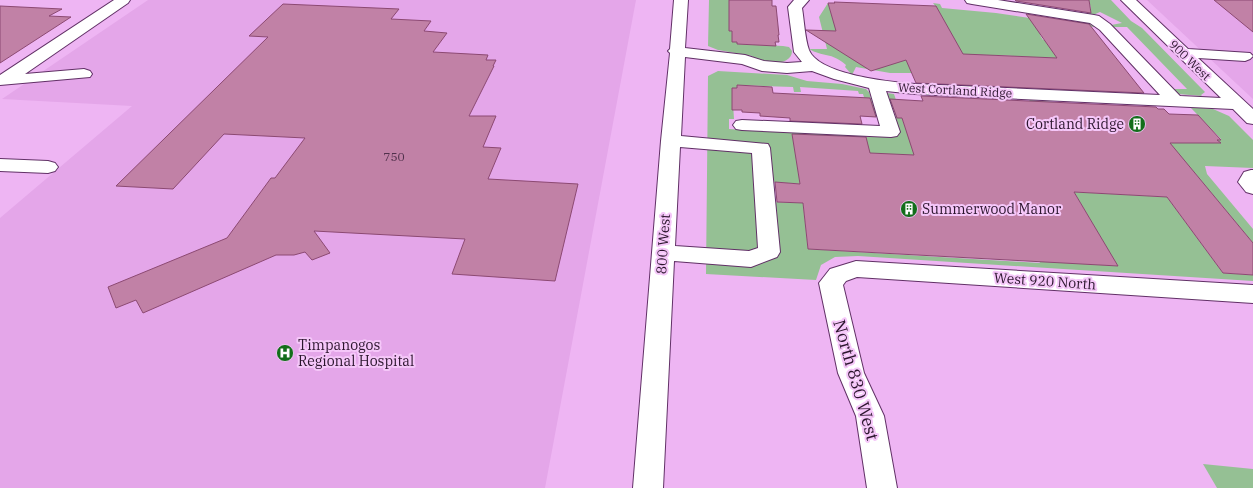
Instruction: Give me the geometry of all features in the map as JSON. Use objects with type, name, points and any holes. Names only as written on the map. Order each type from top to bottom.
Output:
[{"type":"street","points":[[2,80],[123,0]]},
{"type":"street","name":"800 West","points":[[648,488],[670,141],[681,0]]},
{"type":"street","points":[[802,0],[796,7],[802,51],[814,66]]},
{"type":"street","points":[[972,0],[1094,19],[1105,27],[1175,101]]},
{"type":"street","name":"900 West","points":[[1128,0],[1253,119]]},
{"type":"street","points":[[1183,53],[1245,56]]},
{"type":"street","name":"West Cortland Ridge","points":[[676,58],[745,68],[762,66],[787,68],[814,66],[840,76],[876,85],[915,89],[1237,104]]},
{"type":"street","points":[[2,80],[84,74]]},
{"type":"street","points":[[742,124],[891,132],[876,85]]},
{"type":"street","points":[[663,253],[751,259],[769,252],[761,148],[670,141]]},
{"type":"street","points":[[0,165],[48,167]]},
{"type":"street","points":[[1253,176],[1251,176],[1248,182],[1253,188]]},
{"type":"street","name":"West 920 North","points":[[838,275],[856,269],[1253,294]]},
{"type":"street","name":"North 830 West","points":[[838,275],[831,283],[851,373],[870,416],[882,488]]},
{"type":"shaded area","name":"Timpanogos Regional Hospital","points":[[148,0],[636,0],[545,488],[0,488],[0,218],[132,106],[2,99]]},
{"type":"shaded area","points":[[1147,0],[1253,0],[1253,99]]},
{"type":"green space","points":[[709,0],[729,0],[729,31],[732,31],[732,42],[737,42],[737,44],[789,47],[792,51],[791,56],[787,60],[781,62],[768,63],[752,56],[718,50],[708,46]]},
{"type":"green space","points":[[1089,0],[1111,0],[1131,21],[1142,28],[1205,92],[1201,95],[1202,96],[1178,94],[1173,89],[1187,89],[1127,27],[1114,27],[1111,25],[1122,23],[1100,12],[1093,15],[1089,14],[1087,9],[1091,9]]},
{"type":"green space","points":[[828,3],[832,16],[936,7],[933,3],[940,4],[942,8],[996,13],[1077,25],[1077,19],[1085,20],[1097,27],[1079,26],[1040,35],[1043,40],[1051,40],[1063,59],[997,55],[918,73],[890,73],[856,67],[852,75],[845,67],[846,65],[841,61],[832,56],[818,53],[809,49],[827,49],[819,17]]},
{"type":"green space","points":[[718,71],[787,75],[807,81],[842,84],[866,89],[869,92],[877,117],[870,117],[863,94],[859,94],[858,91],[800,87],[801,92],[794,92],[793,87],[737,85],[737,88],[732,88],[734,119],[729,119],[729,129],[874,137],[884,134],[899,135],[895,113],[887,93],[894,94],[905,127],[1051,136],[1029,101],[1030,100],[1053,102],[1154,142],[1220,143],[1217,140],[1221,139],[1190,107],[1213,109],[1229,116],[1253,140],[1253,168],[1205,166],[1207,174],[1253,229],[1253,243],[1194,172],[795,149],[800,184],[772,182],[775,202],[803,203],[808,249],[1040,263],[1000,178],[1064,262],[1117,266],[1074,192],[1167,197],[1223,273],[1253,275],[1253,281],[858,256],[835,257],[821,265],[816,280],[706,274],[708,76]]},
{"type":"green space","points":[[1203,464],[1253,469],[1253,488],[1217,488]]},
{"type":"building","points":[[729,0],[772,0],[772,6],[776,6],[779,35],[779,42],[775,42],[776,46],[737,44],[737,42],[732,42],[732,31],[729,31]]},
{"type":"building","points":[[1015,0],[1089,0],[1091,13],[1016,1]]},
{"type":"building","points":[[1214,0],[1253,0],[1253,32]]},
{"type":"building","points":[[834,2],[936,6],[963,54],[1057,58],[1026,14],[1089,24],[1144,93],[916,83],[906,60],[871,71],[806,30],[836,31],[828,3],[835,3]]},
{"type":"building","points":[[283,4],[399,9],[391,19],[431,21],[424,31],[447,33],[433,52],[488,55],[486,60],[496,60],[469,116],[496,116],[483,147],[501,148],[488,179],[578,184],[555,281],[452,274],[465,239],[314,231],[330,253],[312,260],[305,252],[294,255],[276,255],[143,313],[136,300],[116,308],[108,287],[227,238],[271,178],[275,178],[305,138],[224,134],[173,189],[116,186],[268,37],[249,36]]},
{"type":"building","points":[[0,6],[62,9],[49,16],[71,17],[0,63]]},
{"type":"building","points":[[737,85],[772,87],[773,93],[870,98],[876,117],[860,116],[862,124],[790,121],[790,118],[760,116],[760,113],[732,110],[732,88],[737,88]]},
{"type":"building","name":"Summerwood Manor","points":[[921,96],[1156,107],[1158,109],[1164,109],[1169,114],[1198,115],[1221,140],[1217,140],[1221,143],[1170,143],[1253,243],[1253,275],[1223,273],[1167,197],[1074,192],[1118,266],[808,249],[803,203],[777,202],[775,182],[800,184],[792,134],[866,137],[870,153],[914,155],[902,118],[897,118],[890,99],[923,101]]},
{"type":"place","name":"Cortland Ridge","points":[[1137,124]]},
{"type":"place","name":"Summerwood Manor","points":[[909,209]]},
{"type":"place","name":"Timpanogos Regional Hospital","points":[[285,353]]}]
